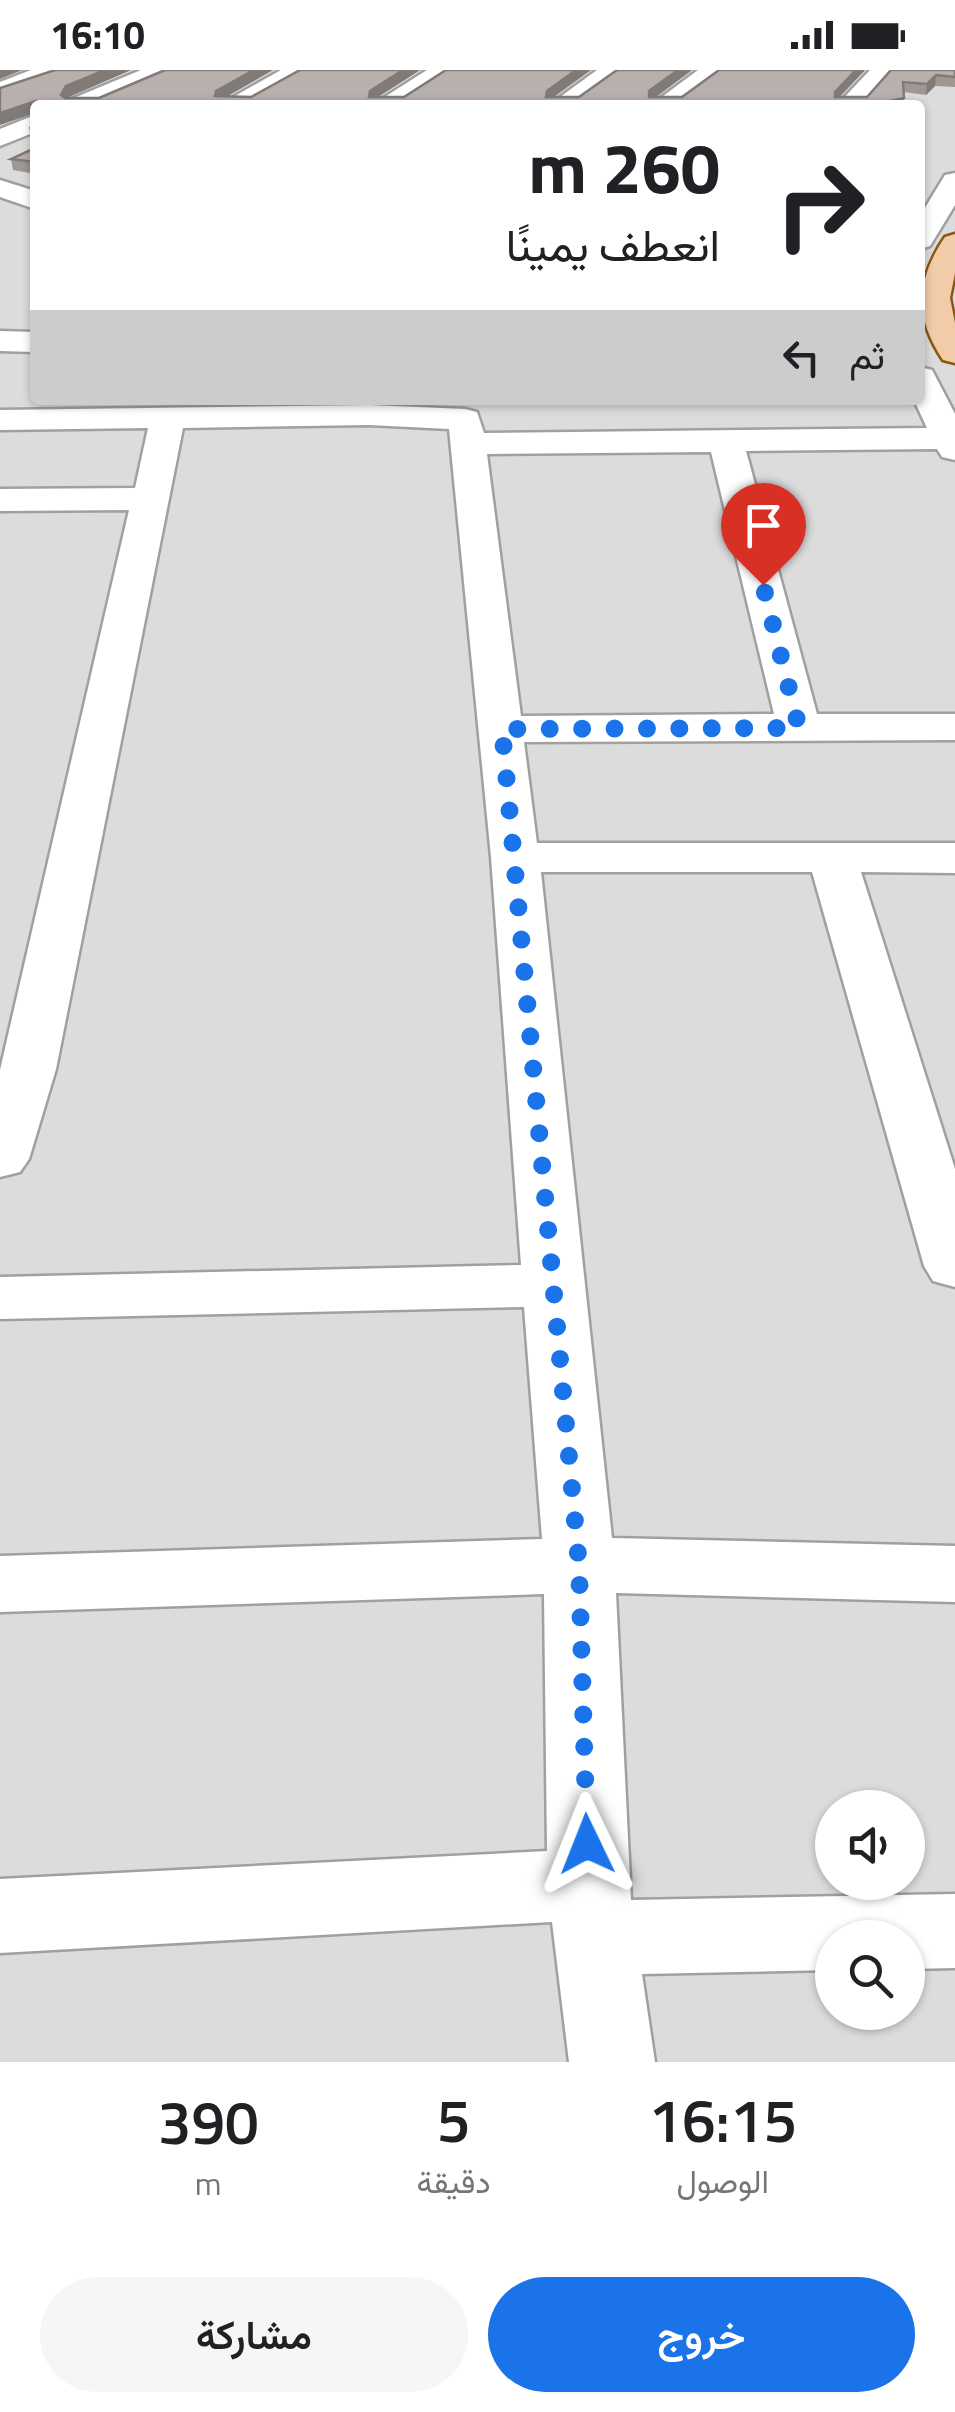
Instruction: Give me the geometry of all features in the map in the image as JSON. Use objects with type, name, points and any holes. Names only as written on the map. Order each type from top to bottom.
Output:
[{"type":"main road","points":[[955,243],[935,281],[932,307],[955,353]]},
{"type":"street","points":[[4,86],[53,70]]},
{"type":"street","points":[[90,100],[161,70]]},
{"type":"street","points":[[241,100],[300,70]]},
{"type":"street","points":[[393,100],[444,70]]},
{"type":"street","points":[[569,100],[614,70]]},
{"type":"street","points":[[670,100],[714,70]]},
{"type":"street","points":[[855,100],[883,70]]},
{"type":"street","points":[[0,138],[30,125]]},
{"type":"street","points":[[0,188],[30,199]]},
{"type":"street","points":[[930,233],[940,191]]},
{"type":"street","points":[[0,342],[30,342]]},
{"type":"street","points":[[0,420],[369,415],[726,442],[952,444],[925,388]]},
{"type":"street","points":[[0,1159],[14,1068],[168,418]]},
{"type":"street","points":[[473,421],[579,1565],[593,1911],[612,2062]]},
{"type":"street","points":[[726,442],[799,728]]},
{"type":"street","points":[[0,500],[150,499]]},
{"type":"street","points":[[502,729],[955,727]]},
{"type":"street","points":[[514,856],[955,858]]},
{"type":"street","points":[[832,858],[955,1266]]},
{"type":"street","points":[[0,1298],[553,1285]]},
{"type":"street","points":[[0,1584],[579,1565],[955,1574]]},
{"type":"street","points":[[0,1916],[593,1911],[955,1931]]},
{"type":"shaded area","points":[[0,70],[955,70],[955,2062],[0,2062]]},
{"type":"building","points":[[55,70],[105,70],[66,86],[61,95],[99,98],[165,70],[254,70],[216,91],[215,96],[251,97],[300,70],[403,70],[370,91],[369,97],[404,97],[446,70],[576,70],[547,91],[546,97],[579,97],[617,70],[678,70],[649,91],[649,97],[682,97],[719,70],[856,70],[835,92],[835,97],[867,97],[891,70],[955,70],[955,77],[936,75],[927,84],[903,82],[904,98],[895,100],[30,100],[0,113],[0,88]]},
{"type":"building","points":[[30,150],[30,161],[11,159]]},
{"type":"route","points":[[587,1844],[579,1565],[502,729],[799,728],[763,585]]}]
